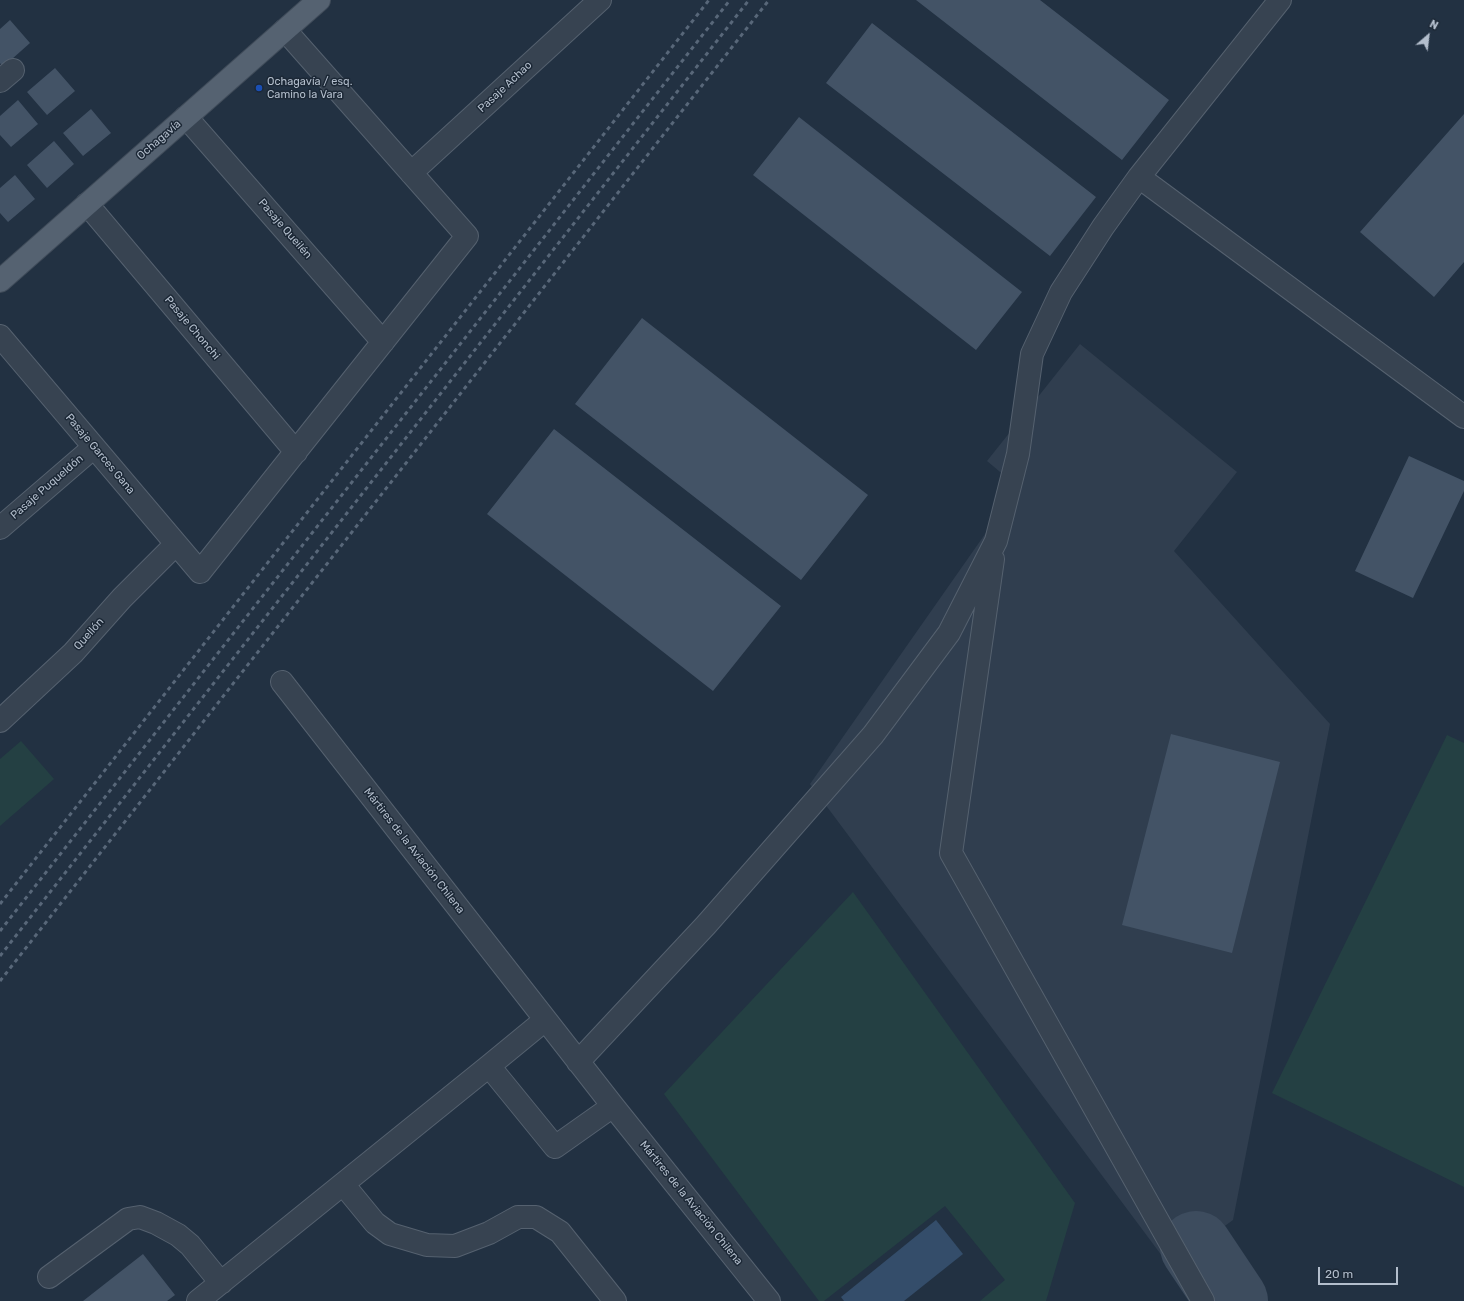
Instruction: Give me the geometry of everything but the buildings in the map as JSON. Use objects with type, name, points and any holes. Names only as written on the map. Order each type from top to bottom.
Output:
[{"type":"main road","name":"Ochagavía","points":[[0,280],[319,0]]},
{"type":"street","name":"Pasaje Achao","points":[[411,173],[600,0]]},
{"type":"street","points":[[1203,1301],[951,853],[996,541],[1018,454],[1032,354],[1061,292],[1103,227],[1140,177],[1280,0]]},
{"type":"street","points":[[285,30],[467,236],[296,452]]},
{"type":"street","name":"Pasaje Queilén","points":[[186,117],[383,342]]},
{"type":"street","points":[[1140,177],[1464,418]]},
{"type":"street","name":"Pasaje Chonchi","points":[[87,204],[296,452]]},
{"type":"street","name":"Pasaje Garces Gana","points":[[0,336],[200,572],[296,452]]},
{"type":"street","name":"Pasaje Puqueldón","points":[[0,528],[94,447]]},
{"type":"street","points":[[578,1062],[706,925],[873,735],[949,633],[996,541]]},
{"type":"street","name":"Quellón","points":[[0,721],[73,653],[122,598],[176,544]]},
{"type":"street","name":"Mártires de la Aviación Chilena","points":[[282,682],[578,1062],[769,1301]]},
{"type":"street","points":[[198,1301],[545,1020]]},
{"type":"street","points":[[490,1066],[555,1147],[613,1106]]},
{"type":"street","points":[[343,1184],[375,1223],[390,1234],[427,1245],[455,1246],[489,1233],[518,1217],[536,1217],[560,1232],[615,1301]]},
{"type":"street","points":[[49,1277],[128,1219],[140,1217],[156,1223],[178,1235],[190,1245],[221,1283]]},
{"type":"shaded area","points":[[1080,344],[1237,472],[1174,551],[1330,724],[1233,1220],[1196,1247],[1171,1268],[810,784],[1018,487],[987,461]]},
{"type":"shaded area","points":[[936,1220],[963,1254],[904,1301],[844,1301],[841,1297]]},
{"type":"green space","points":[[1447,735],[1464,743],[1464,1187],[1272,1093]]},
{"type":"green space","points":[[21,741],[54,779],[0,826],[0,759]]},
{"type":"green space","points":[[853,892],[1075,1203],[1046,1301],[980,1301],[1005,1280],[945,1206],[824,1301],[819,1301],[664,1094]]},
{"type":"taxiway","points":[[1196,1247],[1232,1301]]},
{"type":"railway","points":[[0,904],[709,0]]},
{"type":"railway","points":[[0,931],[730,0]]},
{"type":"railway","points":[[0,956],[749,0]]},
{"type":"railway","points":[[0,981],[769,0]]},
{"type":"place","name":"Ochagavía / esq. Camino la Vara","points":[[259,88]]}]
